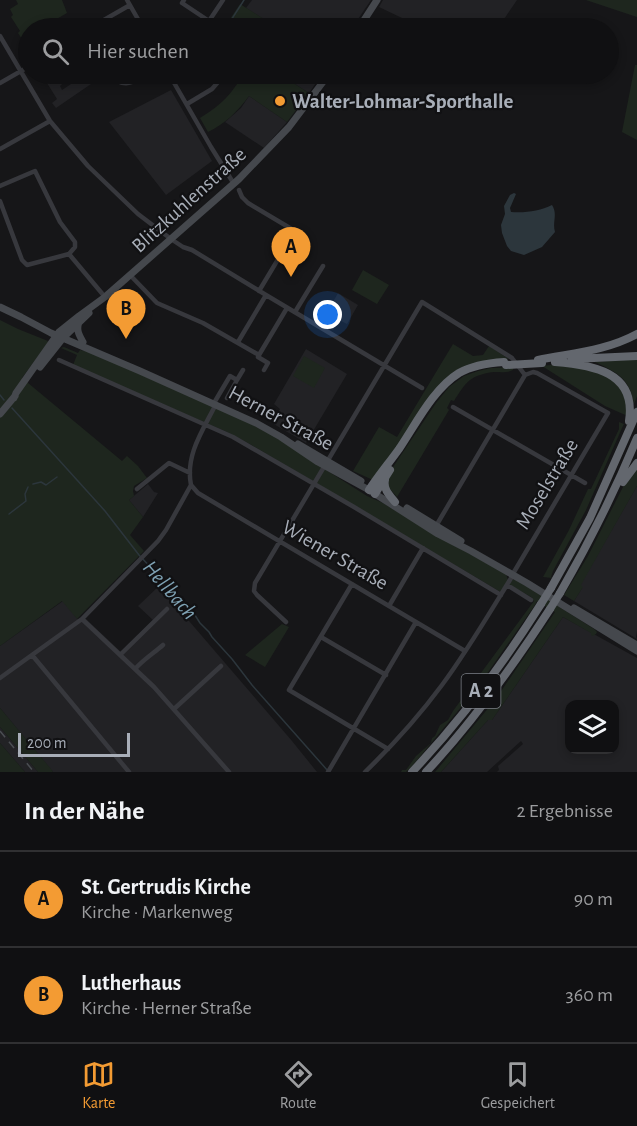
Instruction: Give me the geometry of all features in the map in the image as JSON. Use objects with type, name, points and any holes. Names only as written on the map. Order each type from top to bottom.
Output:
[{"type":"highway","points":[[540,362],[614,345],[637,334]]},
{"type":"highway","points":[[540,362],[637,357]]},
{"type":"highway","points":[[373,490],[432,401],[447,383],[459,374],[486,363],[637,357]]},
{"type":"highway","points":[[555,362],[602,369],[625,385],[630,394],[632,406],[622,448]]},
{"type":"highway","points":[[373,490],[387,474],[433,404],[452,383],[464,374],[475,370],[505,364]]},
{"type":"highway","name":"A 2","points":[[412,772],[437,746],[484,689],[551,588],[590,518],[637,412]]},
{"type":"highway","name":"A 2","points":[[426,772],[490,695],[521,654],[550,609],[586,547],[637,438]]},
{"type":"highway","points":[[606,507],[637,463]]},
{"type":"highway","points":[[387,474],[384,484],[395,502]]},
{"type":"main road","points":[[365,18],[377,0]]},
{"type":"main road","name":"Blitzkuhlenstraße","points":[[61,335],[79,315],[105,297],[171,239],[236,187],[288,128],[321,84]]},
{"type":"main road","points":[[0,414],[61,335],[86,316],[105,297]]},
{"type":"main road","name":"Herner Straße","points":[[0,307],[262,423],[326,464],[395,502],[435,528]]},
{"type":"main road","points":[[79,322],[77,330],[83,342]]},
{"type":"main road","name":"Herner Straße","points":[[61,335],[83,342],[215,403]]},
{"type":"main road","name":"Herner Straße","points":[[373,490],[637,651]]},
{"type":"main road","name":"Herner Straße","points":[[512,574],[637,645]]},
{"type":"street","points":[[211,18],[223,0]]},
{"type":"street","points":[[181,1],[205,18]]},
{"type":"street","points":[[105,18],[128,2],[137,18]]},
{"type":"street","points":[[0,36],[18,67]]},
{"type":"street","points":[[0,83],[18,74]]},
{"type":"street","points":[[28,84],[50,121],[67,142],[96,174],[138,214],[171,239],[422,388]]},
{"type":"street","points":[[175,84],[242,197],[248,203],[295,231],[260,291]]},
{"type":"street","points":[[187,104],[212,89],[216,84]]},
{"type":"street","points":[[0,149],[50,121]]},
{"type":"street","points":[[0,186],[35,171],[60,222],[75,242],[75,247],[69,254],[27,265],[23,263],[0,201]]},
{"type":"street","points":[[69,254],[105,297]]},
{"type":"street","points":[[294,312],[323,266]]},
{"type":"street","points":[[130,275],[157,303],[203,323],[259,355],[258,357],[268,363],[264,370]]},
{"type":"street","points":[[237,342],[266,295]]},
{"type":"street","points":[[286,622],[257,595],[254,587],[422,303],[512,358],[525,375],[435,528]]},
{"type":"street","points":[[259,355],[287,308]]},
{"type":"street","name":"Herner Straße","points":[[59,360],[206,424],[261,453],[501,595]]},
{"type":"street","points":[[227,398],[243,370]]},
{"type":"street","name":"Moselstraße","points":[[365,772],[430,700],[465,651],[501,595],[608,413],[537,373],[525,375]]},
{"type":"street","points":[[0,678],[82,619],[158,541],[191,485],[191,456],[215,403],[230,376],[237,380]]},
{"type":"street","points":[[453,407],[585,483]]},
{"type":"street","points":[[136,489],[169,463],[190,473]]},
{"type":"street","name":"Wiener Straße","points":[[191,485],[198,493],[465,651]]},
{"type":"street","points":[[389,606],[423,548]]},
{"type":"street","points":[[352,584],[289,690],[388,749]]},
{"type":"street","points":[[507,585],[531,600]]},
{"type":"street","points":[[120,655],[166,609]]},
{"type":"street","points":[[82,619],[154,687],[229,772]]},
{"type":"street","points":[[328,771],[416,622]]},
{"type":"street","points":[[321,637],[386,675]]},
{"type":"street","points":[[135,669],[163,645]]},
{"type":"street","points":[[32,655],[129,772]]},
{"type":"street","points":[[174,709],[221,666]]},
{"type":"shaded area","points":[[16,0],[62,0],[67,13],[58,18],[18,18],[18,28],[11,17],[13,15],[10,9],[18,4]]},
{"type":"shaded area","points":[[252,0],[371,0],[359,18],[262,18],[246,8]]},
{"type":"shaded area","points":[[383,0],[517,0],[505,18],[402,18],[379,7]]},
{"type":"shaded area","points":[[586,0],[637,0],[637,17]]},
{"type":"shaded area","points":[[240,4],[262,18],[231,18]]},
{"type":"shaded area","points":[[635,65],[637,65],[637,140],[622,132]]},
{"type":"shaded area","points":[[48,84],[62,84],[60,86],[62,90],[71,84],[91,84],[56,108],[52,103],[57,99]]},
{"type":"shaded area","points":[[237,84],[295,84],[309,93],[287,122],[249,96],[231,117],[208,132],[200,118],[215,108]]},
{"type":"shaded area","points":[[295,84],[315,84],[309,93]]},
{"type":"shaded area","points":[[171,90],[212,161],[166,195],[109,122]]},
{"type":"shaded area","points":[[249,96],[287,122],[264,148],[225,122],[241,108]]},
{"type":"shaded area","points":[[516,194],[510,208],[511,212],[533,211],[552,205],[555,212],[555,232],[542,247],[524,255],[511,251],[502,233],[504,206],[510,195]]},
{"type":"shaded area","points":[[363,270],[389,285],[377,304],[352,290]]},
{"type":"shaded area","points":[[338,293],[358,305],[347,324],[339,320],[333,330],[321,323]]},
{"type":"shaded area","points":[[0,320],[48,341],[22,378],[122,461],[127,456],[147,478],[134,486],[134,496],[129,500],[143,517],[130,535],[144,551],[77,619],[62,601],[0,646]]},
{"type":"shaded area","points":[[453,344],[473,356],[483,355],[489,346],[509,359],[499,359],[454,374],[373,480],[353,471],[379,427],[397,437]]},
{"type":"shaded area","points":[[64,347],[78,353],[80,350],[90,352],[207,402],[284,441],[367,496],[506,574],[508,580],[499,591],[248,443],[73,365],[77,355],[61,348]]},
{"type":"shaded area","points":[[306,349],[347,374],[306,443],[272,423],[280,409],[274,404]]},
{"type":"shaded area","points":[[304,356],[325,368],[314,388],[293,376]]},
{"type":"shaded area","points":[[637,359],[637,396],[634,404],[629,388],[621,377],[595,362]]},
{"type":"shaded area","points":[[559,364],[601,372],[615,379],[628,398],[626,415],[605,406],[542,366]]},
{"type":"shaded area","points":[[513,367],[513,370],[508,372],[486,373],[474,377],[469,380],[454,401],[451,400],[447,408],[449,410],[397,497],[390,489],[386,478],[449,387],[464,376],[478,371]]},
{"type":"shaded area","points":[[619,422],[624,424],[586,510],[553,571],[552,578],[543,577],[588,489],[591,489],[619,429]]},
{"type":"shaded area","points":[[637,466],[637,486],[574,601],[564,595],[588,556],[625,483]]},
{"type":"shaded area","points":[[148,484],[154,492],[158,493],[143,517],[129,500]]},
{"type":"shaded area","points":[[637,486],[637,639],[574,601],[582,588],[580,585]]},
{"type":"shaded area","points":[[513,579],[594,629],[596,634],[591,635],[563,617],[492,720],[488,720],[441,772],[435,772],[495,700],[555,612],[537,601],[477,688],[413,765],[406,772],[401,772],[406,770],[416,756],[431,743],[440,725],[448,720],[534,601],[510,585]]},
{"type":"shaded area","points":[[159,586],[317,772],[53,772],[0,708],[0,646],[63,601],[80,622],[86,619],[121,652],[153,620],[138,606]]},
{"type":"shaded area","points":[[563,617],[637,658],[637,772],[497,772],[498,766],[523,744],[521,741],[487,772],[441,772],[488,720],[492,720]]},
{"type":"shaded area","points":[[282,624],[289,627],[265,667],[245,655]]},
{"type":"shaded area","points":[[0,708],[53,772],[38,772],[0,727]]},
{"type":"shaded area","points":[[0,727],[38,772],[25,772],[0,743]]},
{"type":"shaded area","points":[[0,743],[25,772],[0,772]]},
{"type":"waterway","points":[[232,18],[244,0]]},
{"type":"waterway","name":"Hellbach","points":[[0,395],[4,400]]},
{"type":"waterway","name":"Hellbach","points":[[12,408],[105,511],[139,555],[193,612],[252,685],[328,771]]},
{"type":"waterway","points":[[33,484],[41,482],[46,485],[57,477]]},
{"type":"waterway","points":[[9,514],[26,501],[25,494],[28,487]]},
{"type":"railway","points":[[0,731],[34,772]]},
{"type":"place","name":"Walter-Lohmar-Sporthalle","points":[[280,101]]},
{"type":"place","name":"St. Gertrudis Kirche","points":[[291,277]]},
{"type":"place","name":"Lutherhaus","points":[[126,339]]}]
